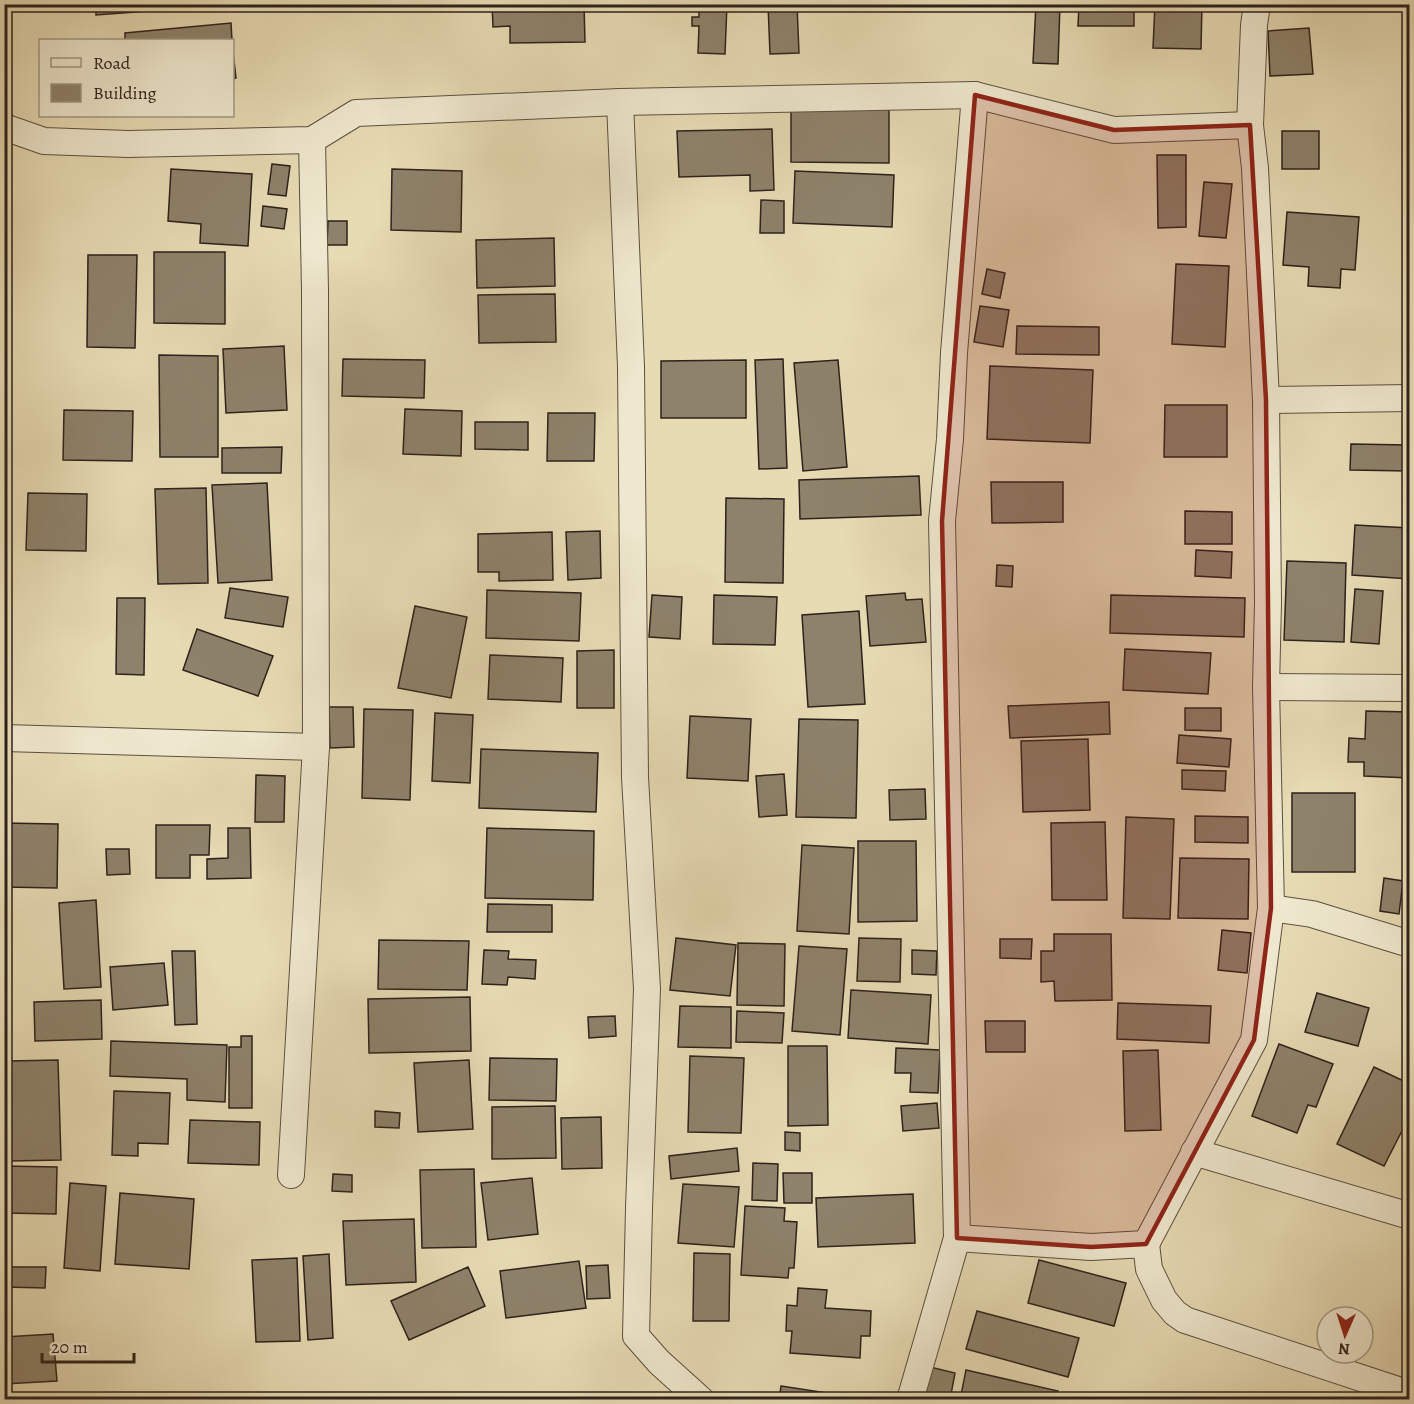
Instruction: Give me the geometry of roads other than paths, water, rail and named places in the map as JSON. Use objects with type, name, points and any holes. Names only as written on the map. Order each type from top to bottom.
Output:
[{"type":"street","points":[[1257,4],[1250,125],[1255,168],[1266,400],[1268,603],[1266,687],[1271,908],[1254,1040],[1146,1244],[1149,1269],[1164,1300],[1175,1313],[1185,1320],[1410,1394]]},
{"type":"street","points":[[4,127],[44,141],[128,144],[312,140],[356,113],[621,102],[975,95],[1114,130],[1250,125]]},
{"type":"street","points":[[910,1400],[957,1238],[942,521],[975,95]]},
{"type":"street","points":[[621,102],[631,367],[634,777],[647,989],[636,1336],[659,1362],[701,1400]]},
{"type":"street","points":[[291,1175],[316,747],[315,290],[312,140]]},
{"type":"street","points":[[1266,400],[1410,399]]},
{"type":"street","points":[[1266,687],[1410,688]]},
{"type":"street","points":[[4,738],[316,747]]},
{"type":"street","points":[[1271,908],[1312,914],[1410,944]]},
{"type":"street","points":[[1194,1152],[1410,1216]]},
{"type":"street","points":[[957,1238],[1091,1247],[1146,1244]]}]
